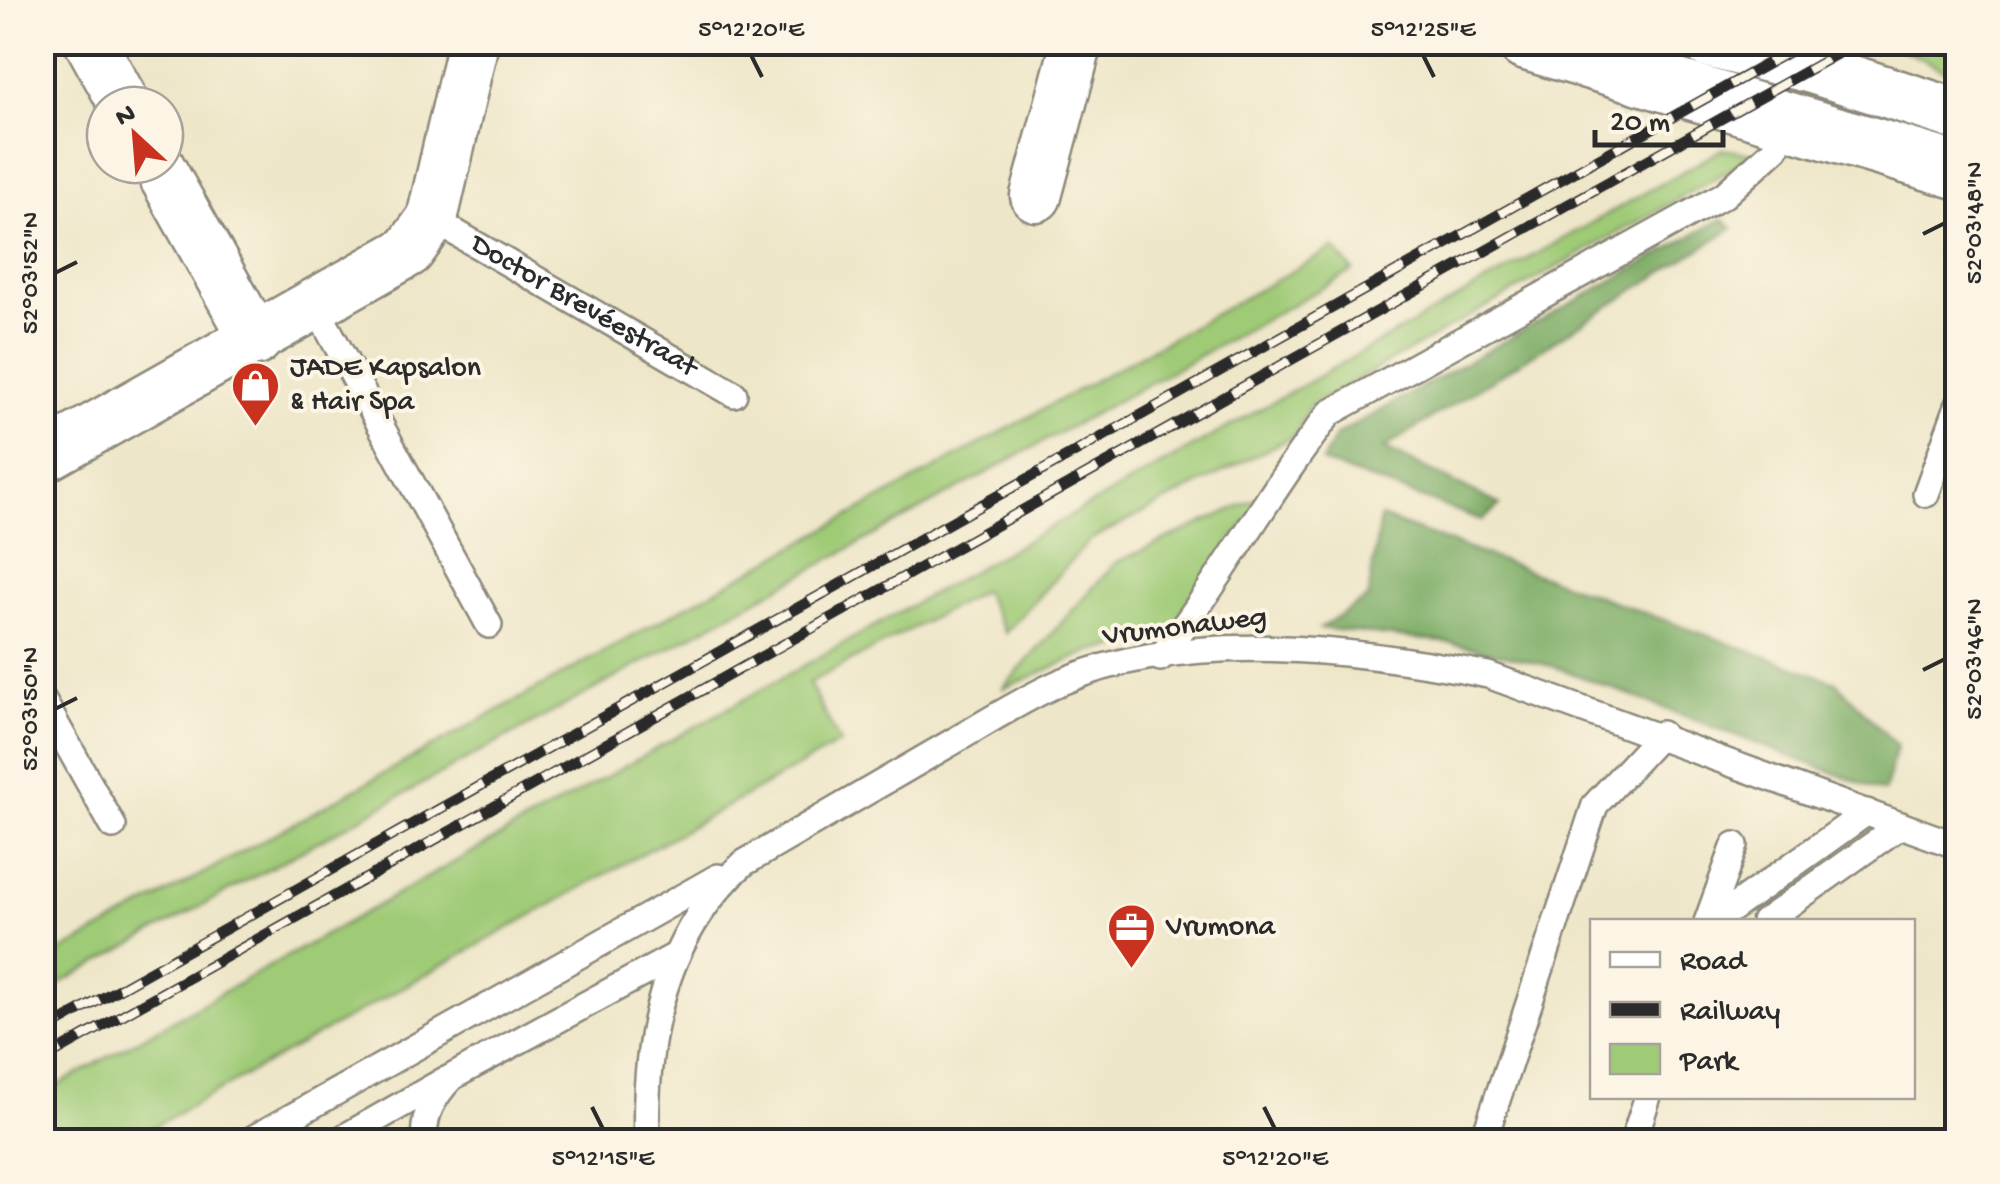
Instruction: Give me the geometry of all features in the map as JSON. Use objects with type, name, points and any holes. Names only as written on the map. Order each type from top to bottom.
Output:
[{"type":"street","points":[[90,42],[114,85]]},
{"type":"street","points":[[42,458],[410,252],[432,218],[473,42]]},
{"type":"street","points":[[1036,196],[1076,42]]},
{"type":"street","points":[[1525,42],[1958,171]]},
{"type":"street","points":[[1708,42],[1794,64],[1958,116]]},
{"type":"street","points":[[169,185],[256,340]]},
{"type":"lane","points":[[1160,658],[1208,596],[1276,493],[1286,471],[1330,414],[1724,195],[1776,148]]},
{"type":"lane","name":"Doctor Brevéestraat","points":[[432,218],[734,394]]},
{"type":"lane","points":[[316,307],[488,625]]},
{"type":"lane","points":[[1926,494],[1958,406]]},
{"type":"lane","name":"Vrumonaweg","points":[[647,1142],[646,1108],[655,1018],[677,955],[708,899],[744,862],[1062,682],[1160,658],[1250,649],[1320,650],[1408,659],[1488,675],[1660,734],[1958,846]]},
{"type":"lane","points":[[42,699],[113,826]]},
{"type":"lane","points":[[1482,1142],[1595,804],[1660,734]]},
{"type":"lane","points":[[1714,919],[1867,812]]},
{"type":"lane","points":[[1768,919],[1901,825]]},
{"type":"lane","points":[[1711,919],[1735,845]]},
{"type":"lane","points":[[247,1142],[744,862]]},
{"type":"lane","points":[[336,1142],[677,955]]},
{"type":"lane","points":[[425,1142],[425,1117],[452,1077]]},
{"type":"lane","points":[[1632,1142],[1647,1099]]},
{"type":"lane","points":[[646,1108],[665,1142]]},
{"type":"green space","points":[[1957,43],[1957,64],[1945,70],[1895,46]]},
{"type":"green space","points":[[1723,149],[1756,155],[1309,407],[1295,435],[1090,540],[1005,633],[983,591],[809,683],[840,743],[128,1141],[43,1141],[42,1094]]},
{"type":"green space","points":[[1722,219],[1733,228],[1384,448],[1500,505],[1482,520],[1322,462],[1335,436]]},
{"type":"green space","points":[[1334,248],[1353,271],[43,993],[43,962]]},
{"type":"green space","points":[[1266,494],[1165,639],[1091,651],[1002,689],[1115,563]]},
{"type":"green space","points":[[1380,517],[1836,682],[1897,746],[1884,792],[1556,667],[1451,643],[1320,628],[1368,598]]},
{"type":"railway","points":[[42,1032],[1806,42]]},
{"type":"railway","points":[[42,1060],[1858,42]]},
{"type":"place","name":"JADE Kapsalon & Hair Spa","points":[[255,428]]},
{"type":"place","name":"Vrumona","points":[[1131,970]]}]
